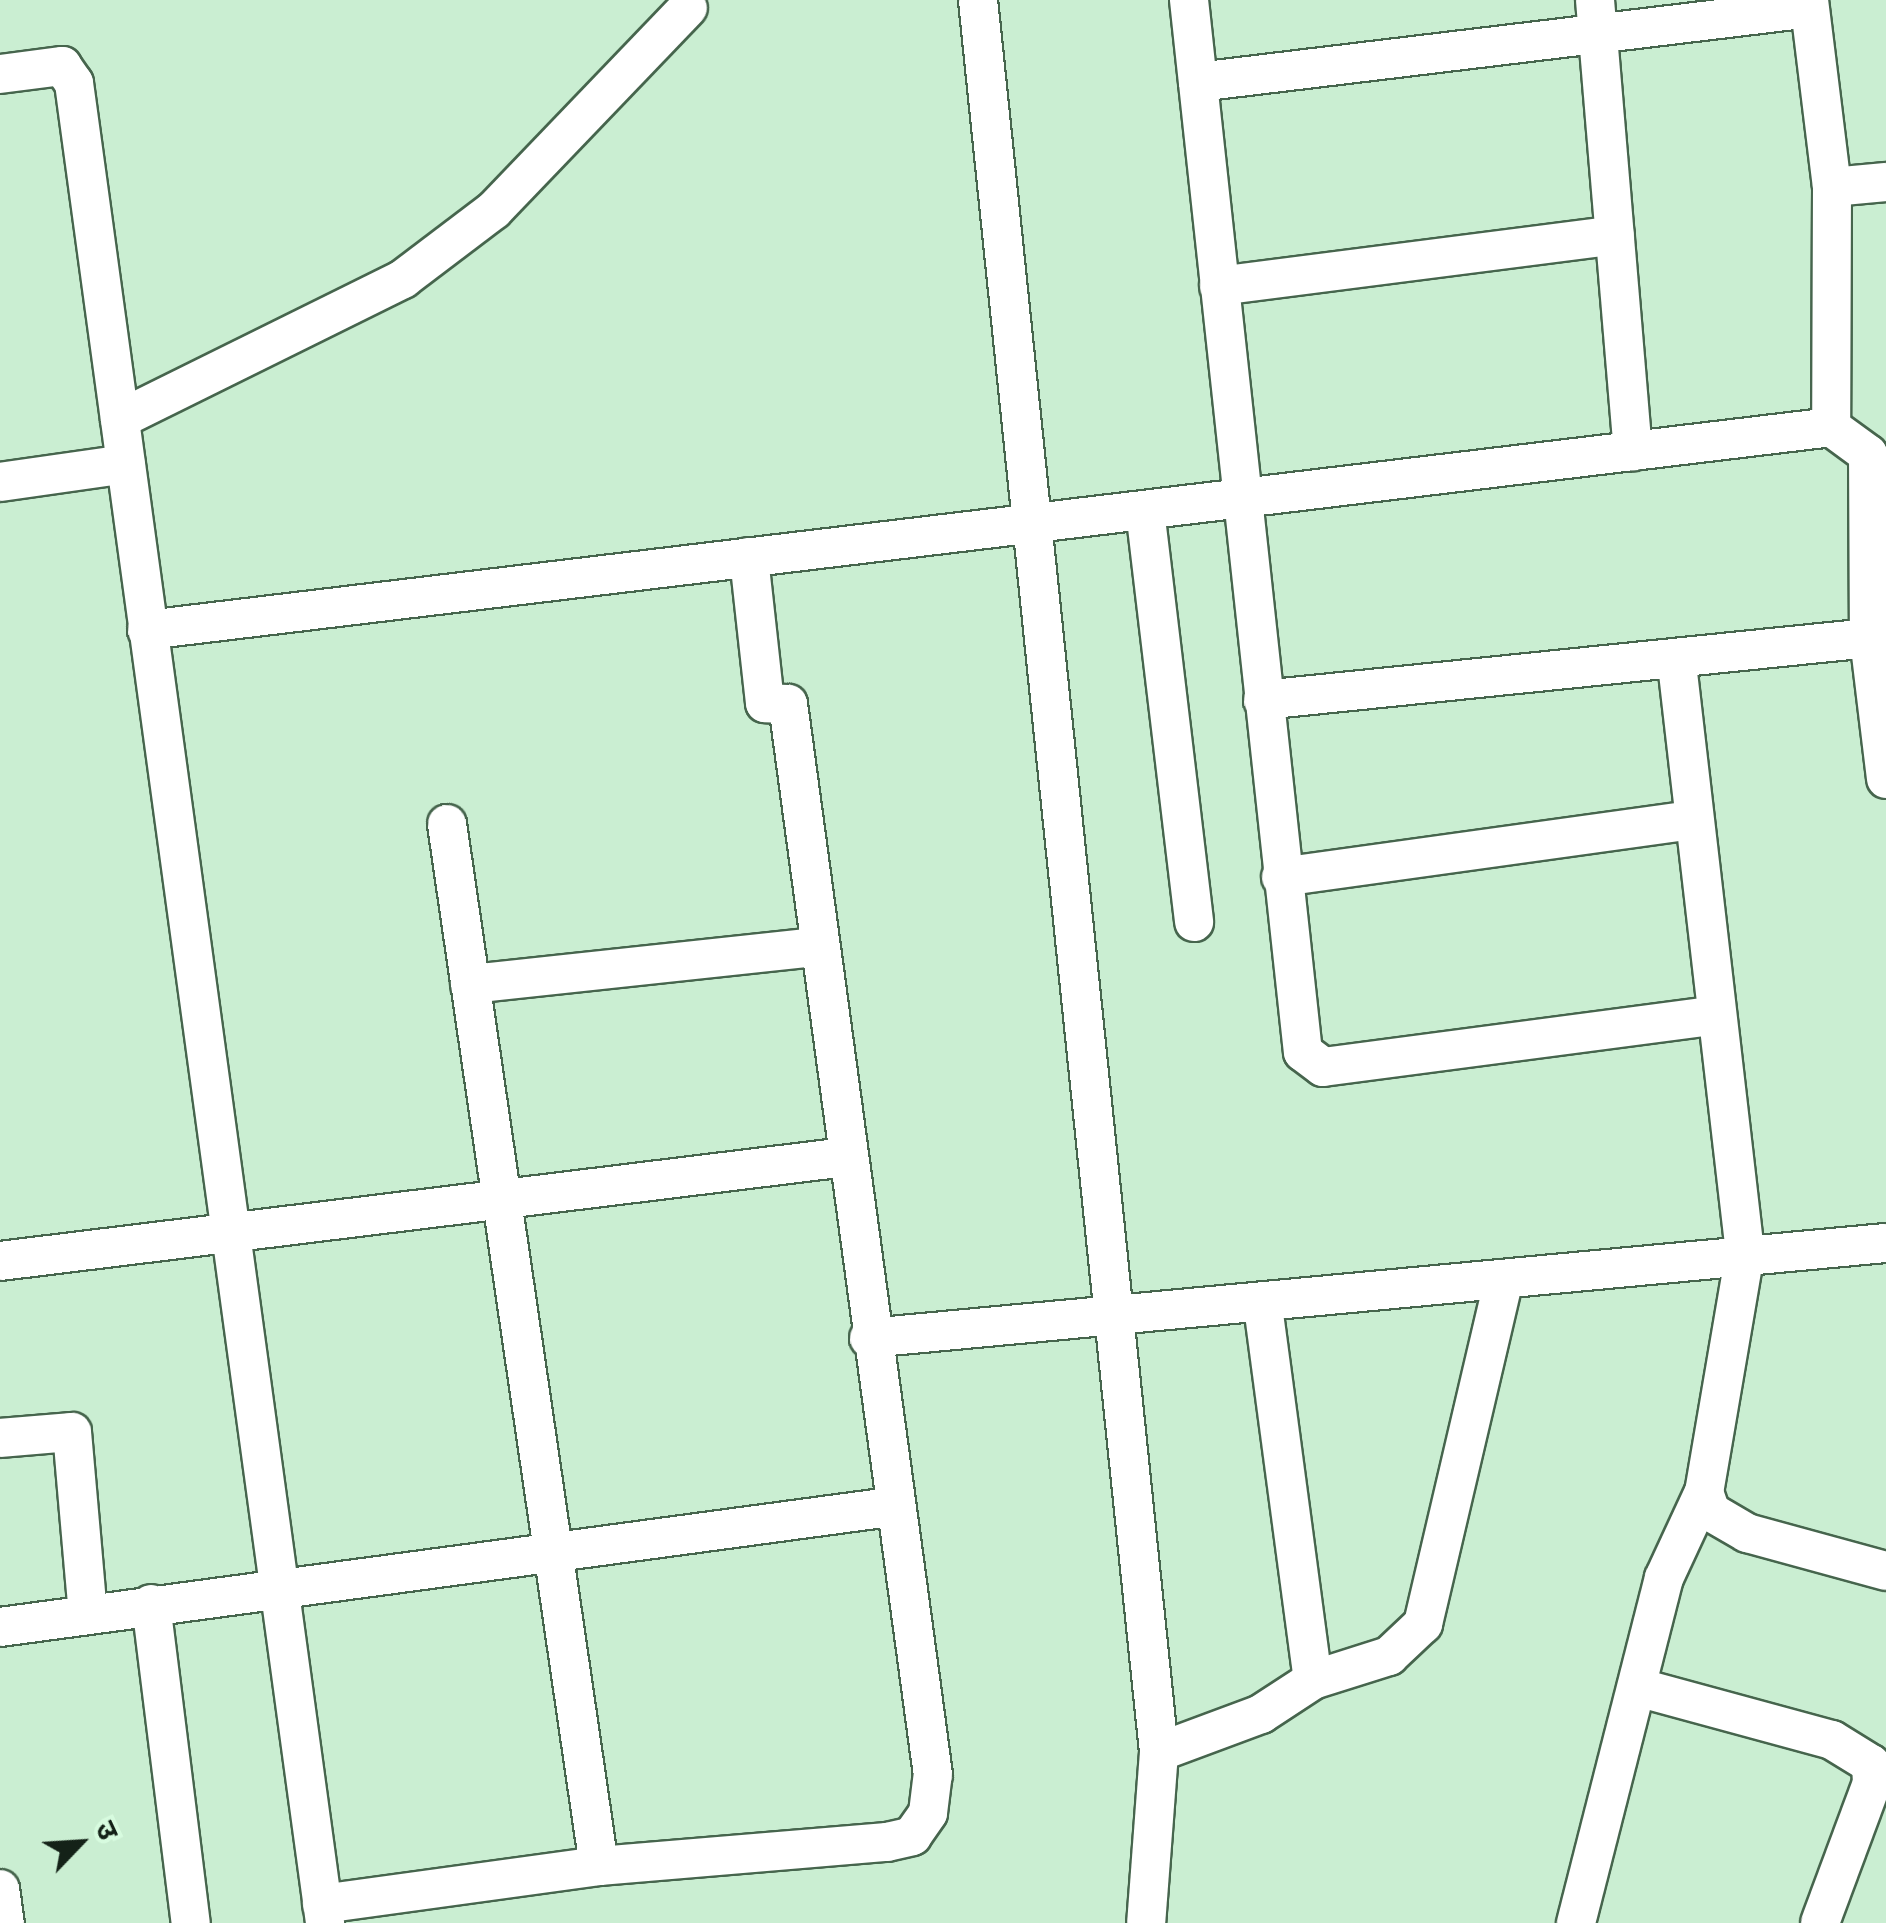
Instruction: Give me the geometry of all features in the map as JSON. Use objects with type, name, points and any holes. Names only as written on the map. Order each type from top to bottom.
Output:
[{"type":"street","points":[[978,0],[1158,1752],[1146,1923]]},
{"type":"street","points":[[1189,0],[1281,878],[1303,1052],[1323,1067],[1712,1016]]},
{"type":"street","points":[[1198,82],[1597,17],[1810,4],[1832,187],[1831,427]]},
{"type":"street","points":[[120,419],[403,279],[494,210],[688,8]]},
{"type":"street","points":[[1597,17],[1633,451]]},
{"type":"street","points":[[0,74],[62,66],[74,83],[324,1914],[599,1866],[912,1836],[928,1812],[933,1775],[890,1507],[788,704],[766,703],[749,557]]},
{"type":"street","points":[[1832,187],[1886,182]]},
{"type":"street","points":[[1219,286],[1614,234]]},
{"type":"street","points":[[148,630],[1831,427],[1877,456],[1869,638],[1886,780]]},
{"type":"street","points":[[0,482],[126,464]]},
{"type":"street","points":[[1145,510],[1194,922]]},
{"type":"street","points":[[1262,700],[1677,664],[1869,638]]},
{"type":"street","points":[[1576,1923],[1664,1578],[1704,1492],[1745,1253],[1712,1016],[1677,664]]},
{"type":"street","points":[[1281,878],[1692,820]]},
{"type":"street","points":[[448,824],[546,1555],[599,1866]]},
{"type":"street","points":[[470,984],[819,947]]},
{"type":"street","points":[[0,1261],[846,1157]]},
{"type":"street","points":[[868,1338],[1112,1314],[1263,1306],[1745,1253],[1886,1243]]},
{"type":"street","points":[[1158,1752],[1261,1714],[1313,1680],[1389,1656],[1423,1624],[1504,1279]]},
{"type":"street","points":[[1263,1306],[1313,1680]]},
{"type":"street","points":[[0,1438],[72,1432],[88,1614]]},
{"type":"street","points":[[1704,1492],[1712,1512],[1747,1533],[1886,1571]]},
{"type":"street","points":[[0,1627],[278,1584],[546,1555],[890,1507]]},
{"type":"street","points":[[151,1604],[192,1923]]},
{"type":"street","points":[[1636,1687],[1832,1740],[1871,1764],[1872,1783],[1820,1923]]},
{"type":"street","points":[[0,1889],[5,1923]]}]
